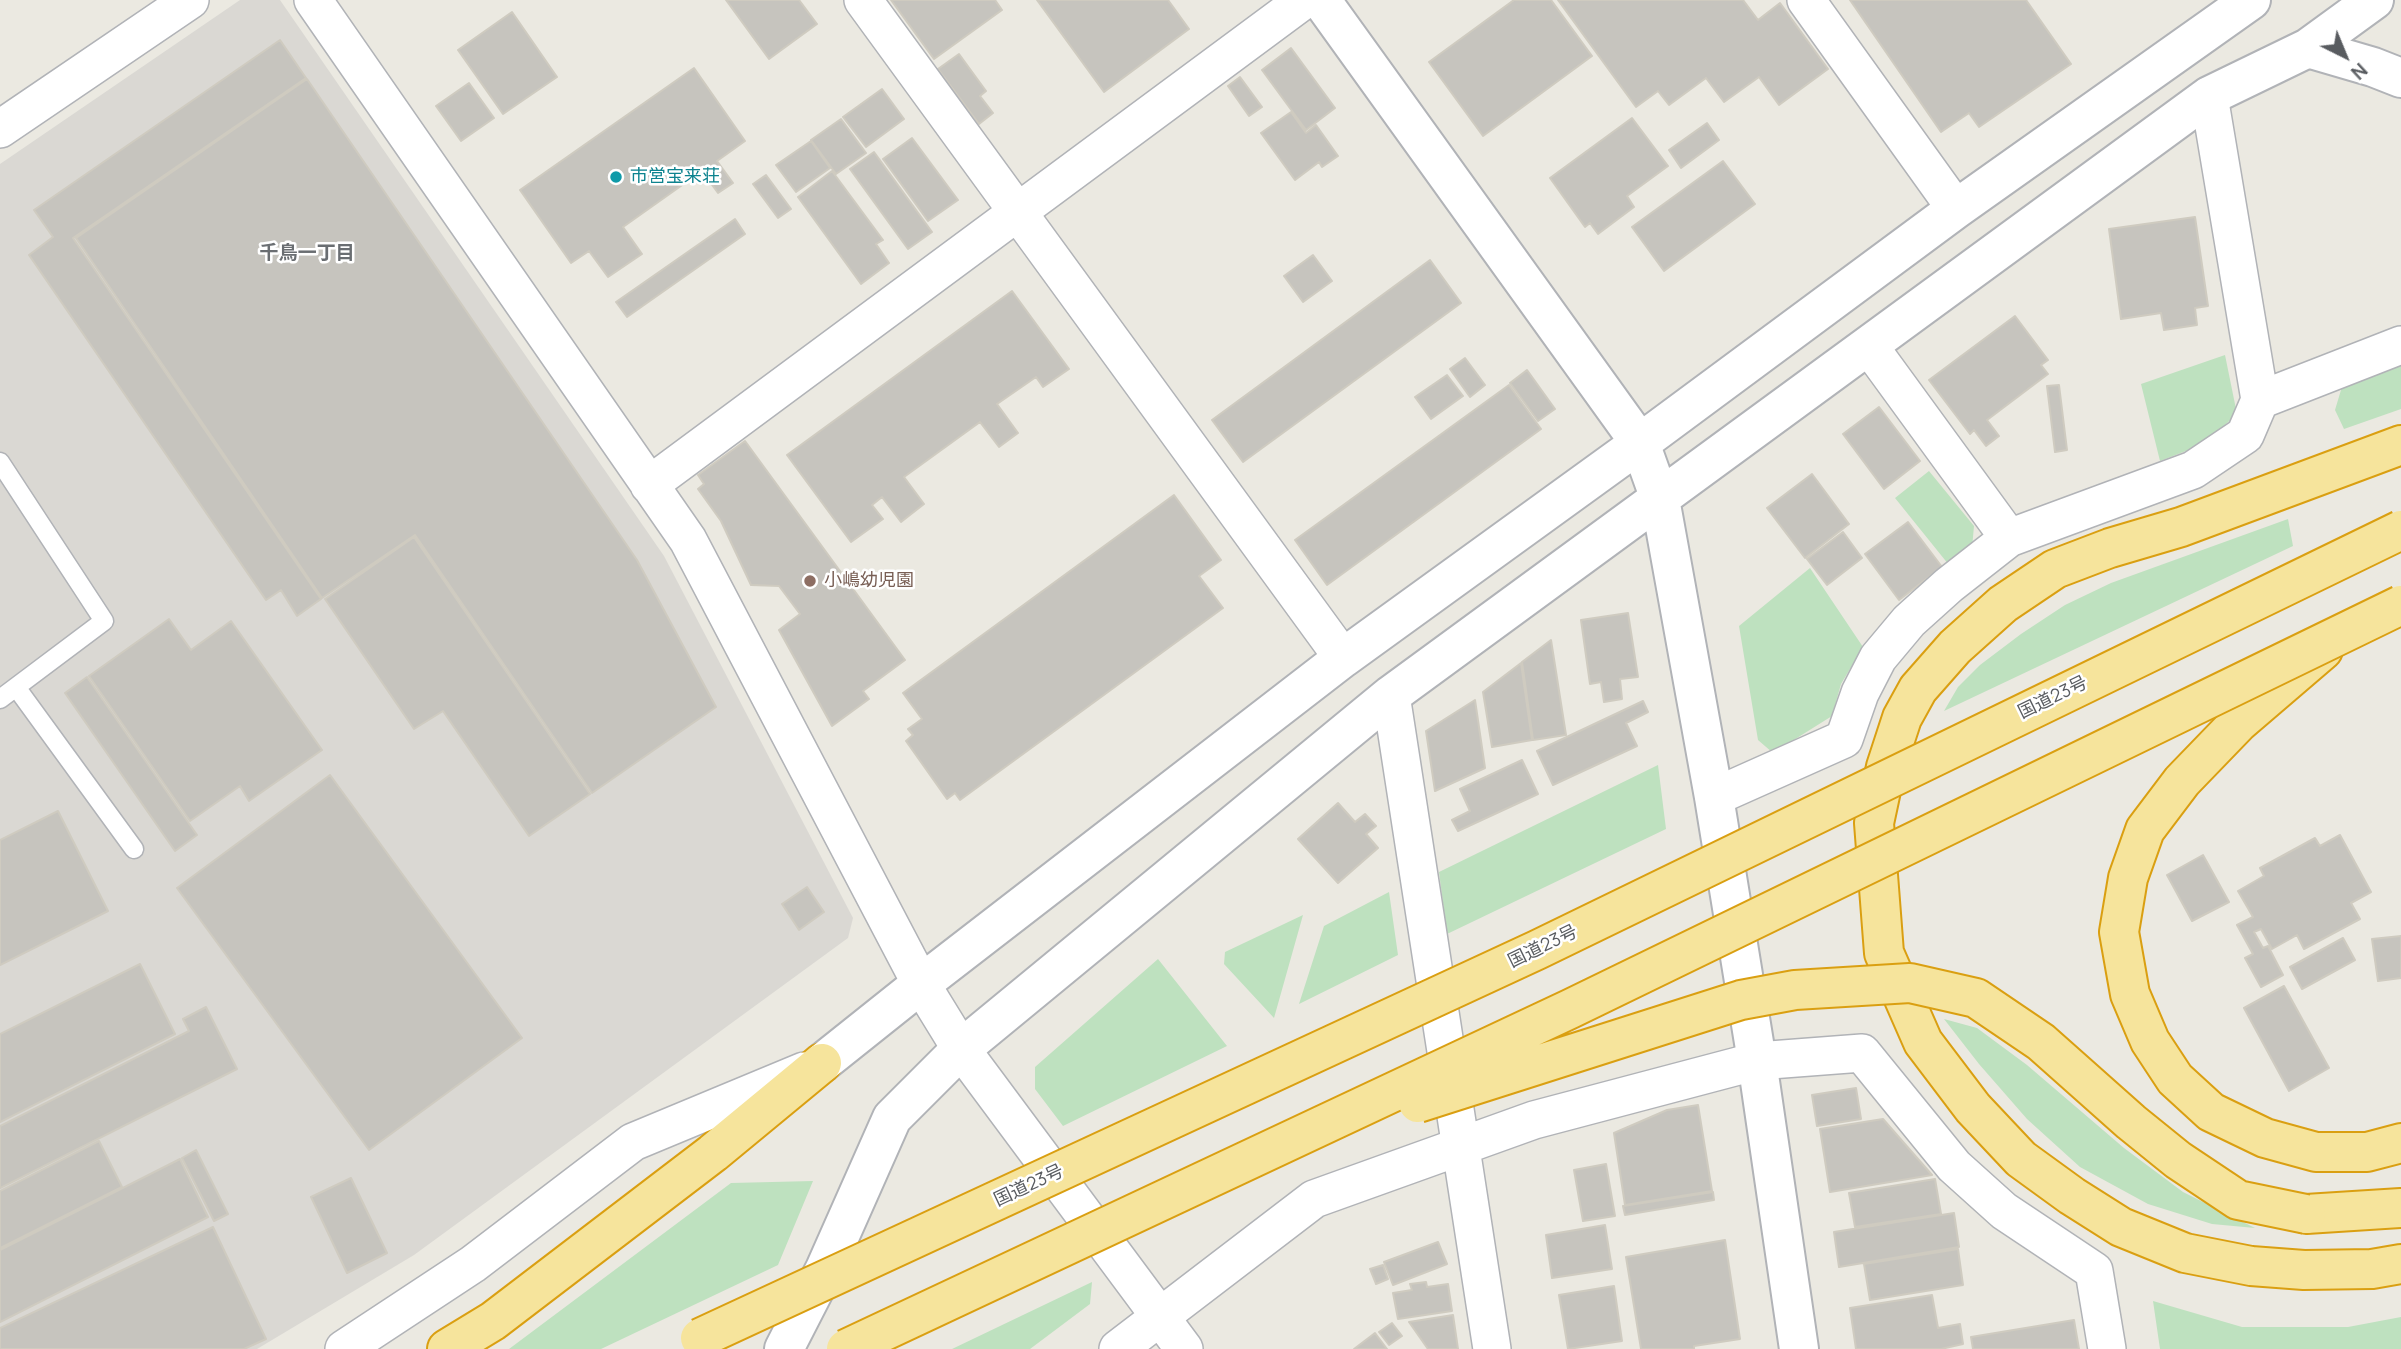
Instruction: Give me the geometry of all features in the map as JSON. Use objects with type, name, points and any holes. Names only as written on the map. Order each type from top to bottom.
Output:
[{"type":"highway","points":[[2401,445],[2181,527],[2110,548],[2055,569],[2003,604],[1955,647],[1918,689],[1902,718],[1886,767],[1874,823],[1884,953],[1923,1042],[1973,1108],[2021,1159],[2121,1227],[2185,1253],[2251,1266],[2304,1270],[2372,1269],[2401,1264]]},
{"type":"highway","name":"国道23号","points":[[689,1344],[1537,950],[2401,530]]},
{"type":"highway","points":[[846,1349],[1582,1003],[2401,605]]},
{"type":"highway","points":[[2344,632],[2239,722],[2182,781],[2145,830],[2128,878],[2119,932],[2130,994],[2150,1041],[2175,1079],[2211,1112],[2265,1138],[2316,1152],[2367,1152],[2401,1143]]},
{"type":"highway","points":[[1278,1147],[1741,1000],[1795,990],[1910,983],[1976,998],[2041,1042],[2178,1160],[2238,1200],[2305,1214],[2401,1208]]},
{"type":"highway","points":[[447,1349],[494,1321],[713,1153],[822,1063]]},
{"type":"street","points":[[0,129],[190,0]]},
{"type":"street","points":[[313,0],[688,540],[921,984],[961,1049],[1184,1349]]},
{"type":"street","points":[[863,0],[1343,659]]},
{"type":"street","points":[[649,485],[1304,0]]},
{"type":"street","points":[[1321,0],[1640,443],[1660,499],[1714,797],[1757,1061],[1799,1349]]},
{"type":"street","points":[[1805,0],[1956,209]]},
{"type":"street","points":[[344,1349],[473,1264],[633,1142],[822,1063],[1343,659],[1956,209],[2250,0]]},
{"type":"street","points":[[784,1349],[825,1269],[892,1118],[961,1049],[1391,695],[2209,96],[2308,48],[2374,0]]},
{"type":"street","points":[[2308,48],[2401,78]]},
{"type":"street","points":[[1714,797],[1844,739],[1860,693],[1878,658],[1909,621],[1949,585],[2009,538],[2193,470],[2245,435],[2260,400],[2209,96]]},
{"type":"street","points":[[2260,400],[2401,345]]},
{"type":"street","points":[[1869,346],[2009,538]]},
{"type":"street","points":[[1391,695],[1492,1349]]},
{"type":"street","points":[[1118,1349],[1314,1199],[1534,1120],[1757,1061],[1863,1053],[1954,1166],[2004,1211],[2094,1271],[2107,1349]]},
{"type":"lane","points":[[0,462],[104,621],[0,699]]},
{"type":"lane","points":[[16,687],[134,849]]},
{"type":"shaded area","points":[[240,0],[280,0],[664,556],[853,918],[848,938],[414,1255],[257,1349],[0,1349],[0,164]]},
{"type":"green space","points":[[2225,355],[2237,414],[2204,444],[2160,461],[2141,384]]},
{"type":"green space","points":[[2401,360],[2401,409],[2344,429],[2335,410],[2344,380]]},
{"type":"green space","points":[[1929,471],[1974,526],[1972,548],[1949,565],[1895,498]]},
{"type":"green space","points":[[2288,519],[2293,546],[1944,711],[1958,687],[1980,665],[2065,605],[2111,583]]},
{"type":"green space","points":[[1810,568],[1863,647],[1841,684],[1832,716],[1773,753],[1758,740],[1739,626]]},
{"type":"green space","points":[[1658,765],[1666,829],[1447,934],[1439,872]]},
{"type":"green space","points":[[1389,892],[1398,955],[1299,1004],[1324,926]]},
{"type":"green space","points":[[1303,915],[1274,1018],[1224,964],[1225,952]]},
{"type":"green space","points":[[1158,959],[1227,1046],[1063,1126],[1035,1089],[1035,1067]]},
{"type":"green space","points":[[1944,1019],[1977,1028],[2027,1065],[2124,1148],[2183,1192],[2255,1228],[2212,1224],[2148,1204],[2080,1167],[2027,1119]]},
{"type":"green space","points":[[813,1181],[778,1265],[601,1349],[509,1349],[731,1183]]},
{"type":"green space","points":[[1092,1282],[1090,1304],[1030,1349],[952,1349]]},
{"type":"green space","points":[[2153,1301],[2242,1327],[2348,1327],[2401,1317],[2401,1349],[2160,1349]]},
{"type":"building","points":[[726,0],[799,0],[817,24],[769,59]]},
{"type":"building","points":[[891,0],[995,0],[1002,10],[934,59]]},
{"type":"building","points":[[1037,0],[1168,0],[1189,29],[1104,92]]},
{"type":"building","points":[[1514,0],[1551,0],[1592,56],[1483,136],[1429,62]]},
{"type":"building","points":[[1558,0],[1743,0],[1758,20],[1780,3],[1828,69],[1779,105],[1759,77],[1724,102],[1706,78],[1669,105],[1658,91],[1636,107]]},
{"type":"building","points":[[1850,0],[2026,0],[2071,64],[1979,127],[1969,113],[1941,132]]},
{"type":"building","points":[[512,12],[557,77],[503,114],[458,50]]},
{"type":"building","points":[[280,40],[306,78],[73,238],[321,599],[297,616],[281,590],[266,600],[29,255],[53,237],[34,210]]},
{"type":"building","points":[[1291,48],[1335,108],[1306,130],[1262,70]]},
{"type":"building","points":[[959,54],[986,91],[980,96],[993,113],[979,124],[938,69]]},
{"type":"building","name":"市営宝来荘","points":[[694,68],[745,141],[717,161],[733,183],[718,193],[702,171],[623,227],[642,254],[608,277],[589,251],[571,263],[520,190]]},
{"type":"building","points":[[1240,77],[1262,107],[1249,116],[1228,86]]},
{"type":"building","points":[[307,79],[637,560],[716,707],[592,793],[415,535],[322,598],[76,238]]},
{"type":"building","points":[[469,83],[494,118],[461,141],[436,106]]},
{"type":"building","points":[[882,89],[904,119],[866,147],[843,117]]},
{"type":"building","points":[[1291,112],[1306,133],[1316,125],[1338,156],[1322,167],[1319,162],[1295,180],[1261,133]]},
{"type":"building","points":[[1632,118],[1668,166],[1627,196],[1634,207],[1598,234],[1590,223],[1585,227],[1550,178]]},
{"type":"building","points":[[841,119],[866,153],[836,174],[811,140]]},
{"type":"building","points":[[1707,123],[1719,140],[1681,168],[1669,150]]},
{"type":"building","points":[[912,138],[958,200],[928,221],[883,159]]},
{"type":"building","points":[[811,141],[830,168],[796,192],[776,165]]},
{"type":"building","points":[[874,152],[932,232],[908,249],[850,169]]},
{"type":"building","points":[[1723,161],[1755,204],[1664,271],[1632,227]]},
{"type":"building","points":[[832,171],[883,240],[876,244],[889,263],[861,284],[798,197]]},
{"type":"building","points":[[766,175],[791,209],[778,218],[753,184]]},
{"type":"building","points":[[2195,217],[2208,306],[2195,308],[2197,325],[2164,330],[2161,313],[2121,319],[2109,229]]},
{"type":"building","points":[[735,219],[745,234],[627,317],[616,302]]},
{"type":"building","points":[[1313,255],[1332,281],[1303,302],[1284,276]]},
{"type":"building","points":[[1430,260],[1461,303],[1243,462],[1212,420]]},
{"type":"building","points":[[1012,291],[1069,369],[1043,387],[1036,377],[997,404],[1018,433],[999,447],[980,422],[904,477],[924,504],[901,522],[882,497],[872,505],[883,519],[851,542],[787,455]]},
{"type":"building","points":[[2015,316],[2048,360],[2041,365],[2048,374],[1987,420],[1999,436],[1986,446],[1974,430],[1970,434],[1929,380]]},
{"type":"building","points":[[1465,358],[1485,385],[1470,397],[1450,369]]},
{"type":"building","points":[[1527,370],[1555,409],[1538,421],[1510,383]]},
{"type":"building","points":[[1447,375],[1463,396],[1431,419],[1415,397]]},
{"type":"building","points":[[1509,385],[1541,429],[1327,585],[1295,540]]},
{"type":"building","points":[[2059,385],[2067,450],[2055,452],[2047,386]]},
{"type":"building","points":[[1879,407],[1920,461],[1884,489],[1843,434]]},
{"type":"building","points":[[745,441],[905,660],[863,691],[869,699],[832,726],[779,630],[800,614],[779,586],[751,585],[721,521],[698,489],[704,484],[698,475]]},
{"type":"building","points":[[1812,474],[1849,524],[1805,558],[1767,508]]},
{"type":"building","points":[[1174,495],[1221,560],[1199,576],[1223,608],[960,800],[955,793],[947,799],[906,741],[913,735],[908,729],[922,719],[903,693]]},
{"type":"building","points":[[1908,522],[1942,567],[1899,600],[1865,554]]},
{"type":"building","points":[[1843,532],[1862,558],[1827,585],[1807,559]]},
{"type":"building","points":[[414,537],[590,794],[529,836],[443,711],[414,729],[325,599]]},
{"type":"building","points":[[1628,613],[1638,677],[1620,679],[1622,699],[1604,702],[1601,682],[1590,684],[1581,620]]},
{"type":"building","points":[[169,619],[191,650],[231,621],[322,750],[249,801],[240,786],[190,821],[89,676]]},
{"type":"building","points":[[1551,640],[1566,735],[1533,740],[1522,662]]},
{"type":"building","points":[[1521,663],[1532,740],[1492,747],[1483,692]]},
{"type":"building","points":[[87,677],[197,835],[175,851],[65,693]]},
{"type":"building","points":[[1475,700],[1485,768],[1435,791],[1426,731]]},
{"type":"building","points":[[1643,701],[1648,712],[1626,723],[1637,746],[1553,785],[1537,751]]},
{"type":"building","points":[[1522,760],[1538,794],[1458,831],[1452,820],[1470,811],[1460,789]]},
{"type":"building","points":[[330,775],[522,1038],[369,1150],[177,888]]},
{"type":"building","points":[[1338,803],[1355,822],[1365,814],[1376,826],[1366,834],[1378,848],[1338,883],[1298,839]]},
{"type":"building","points":[[58,811],[108,911],[0,965],[0,840]]},
{"type":"building","points":[[2340,835],[2371,892],[2351,903],[2360,919],[2304,949],[2297,935],[2272,949],[2261,929],[2254,932],[2263,948],[2268,946],[2283,975],[2261,987],[2245,958],[2253,954],[2237,925],[2253,917],[2238,891],[2264,876],[2260,868],[2315,838],[2320,846]]},
{"type":"building","points":[[2203,855],[2229,902],[2192,921],[2167,875]]},
{"type":"building","points":[[807,887],[824,912],[799,930],[782,904]]},
{"type":"building","points":[[2401,936],[2401,978],[2378,981],[2372,939]]},
{"type":"building","points":[[2343,938],[2355,960],[2302,989],[2290,967]]},
{"type":"building","points":[[140,964],[175,1034],[0,1122],[0,1034]]},
{"type":"building","points":[[2284,986],[2329,1068],[2289,1091],[2244,1008]]},
{"type":"building","points":[[206,1007],[237,1069],[0,1188],[0,1126],[189,1031],[183,1019]]},
{"type":"building","points":[[1856,1088],[1861,1119],[1817,1126],[1812,1095]]},
{"type":"building","points":[[1698,1105],[1712,1191],[1625,1205],[1614,1133],[1667,1110]]},
{"type":"building","points":[[1883,1119],[1932,1175],[1830,1192],[1820,1129]]},
{"type":"building","points":[[99,1141],[122,1187],[0,1248],[0,1191]]},
{"type":"building","points":[[196,1150],[228,1214],[214,1221],[182,1158]]},
{"type":"building","points":[[180,1159],[208,1217],[0,1322],[0,1250]]},
{"type":"building","points":[[1606,1164],[1615,1216],[1583,1221],[1574,1170]]},
{"type":"building","points":[[351,1178],[387,1253],[347,1273],[311,1197]]},
{"type":"building","points":[[1935,1179],[1941,1214],[1855,1227],[1849,1193]]},
{"type":"building","points":[[1713,1192],[1714,1200],[1625,1215],[1623,1206]]},
{"type":"building","points":[[1954,1213],[1959,1247],[1839,1267],[1834,1232]]},
{"type":"building","points":[[1605,1225],[1612,1269],[1552,1278],[1546,1235]]},
{"type":"building","points":[[213,1227],[266,1339],[244,1349],[0,1349],[0,1328]]},
{"type":"building","points":[[1725,1240],[1740,1339],[1694,1346],[1694,1349],[1641,1349],[1626,1257]]},
{"type":"building","points":[[1438,1242],[1447,1264],[1393,1285],[1384,1262]]},
{"type":"building","points":[[1958,1249],[1963,1285],[1870,1300],[1864,1264]]},
{"type":"building","points":[[1383,1265],[1388,1279],[1376,1284],[1370,1269]]},
{"type":"building","points":[[1426,1282],[1427,1287],[1448,1284],[1452,1311],[1398,1319],[1393,1293],[1412,1290],[1410,1284]]},
{"type":"building","points":[[1614,1286],[1622,1341],[1568,1349],[1559,1295]]},
{"type":"building","points":[[1932,1295],[1938,1328],[1960,1324],[1963,1344],[1941,1349],[1856,1349],[1850,1308]]},
{"type":"building","points":[[1453,1315],[1458,1349],[1428,1349],[1409,1322]]},
{"type":"building","points":[[2074,1320],[2079,1349],[1973,1349],[1971,1337]]},
{"type":"building","points":[[1392,1323],[1402,1336],[1389,1345],[1379,1332]]},
{"type":"building","points":[[1375,1333],[1387,1349],[1354,1349]]},
{"type":"place","name":"市営宝来荘","points":[[616,177]]},
{"type":"place","name":"小嶋幼児園","points":[[810,581]]},
{"type":"district","name":"千鳥一丁目","points":[[307,254]]}]
